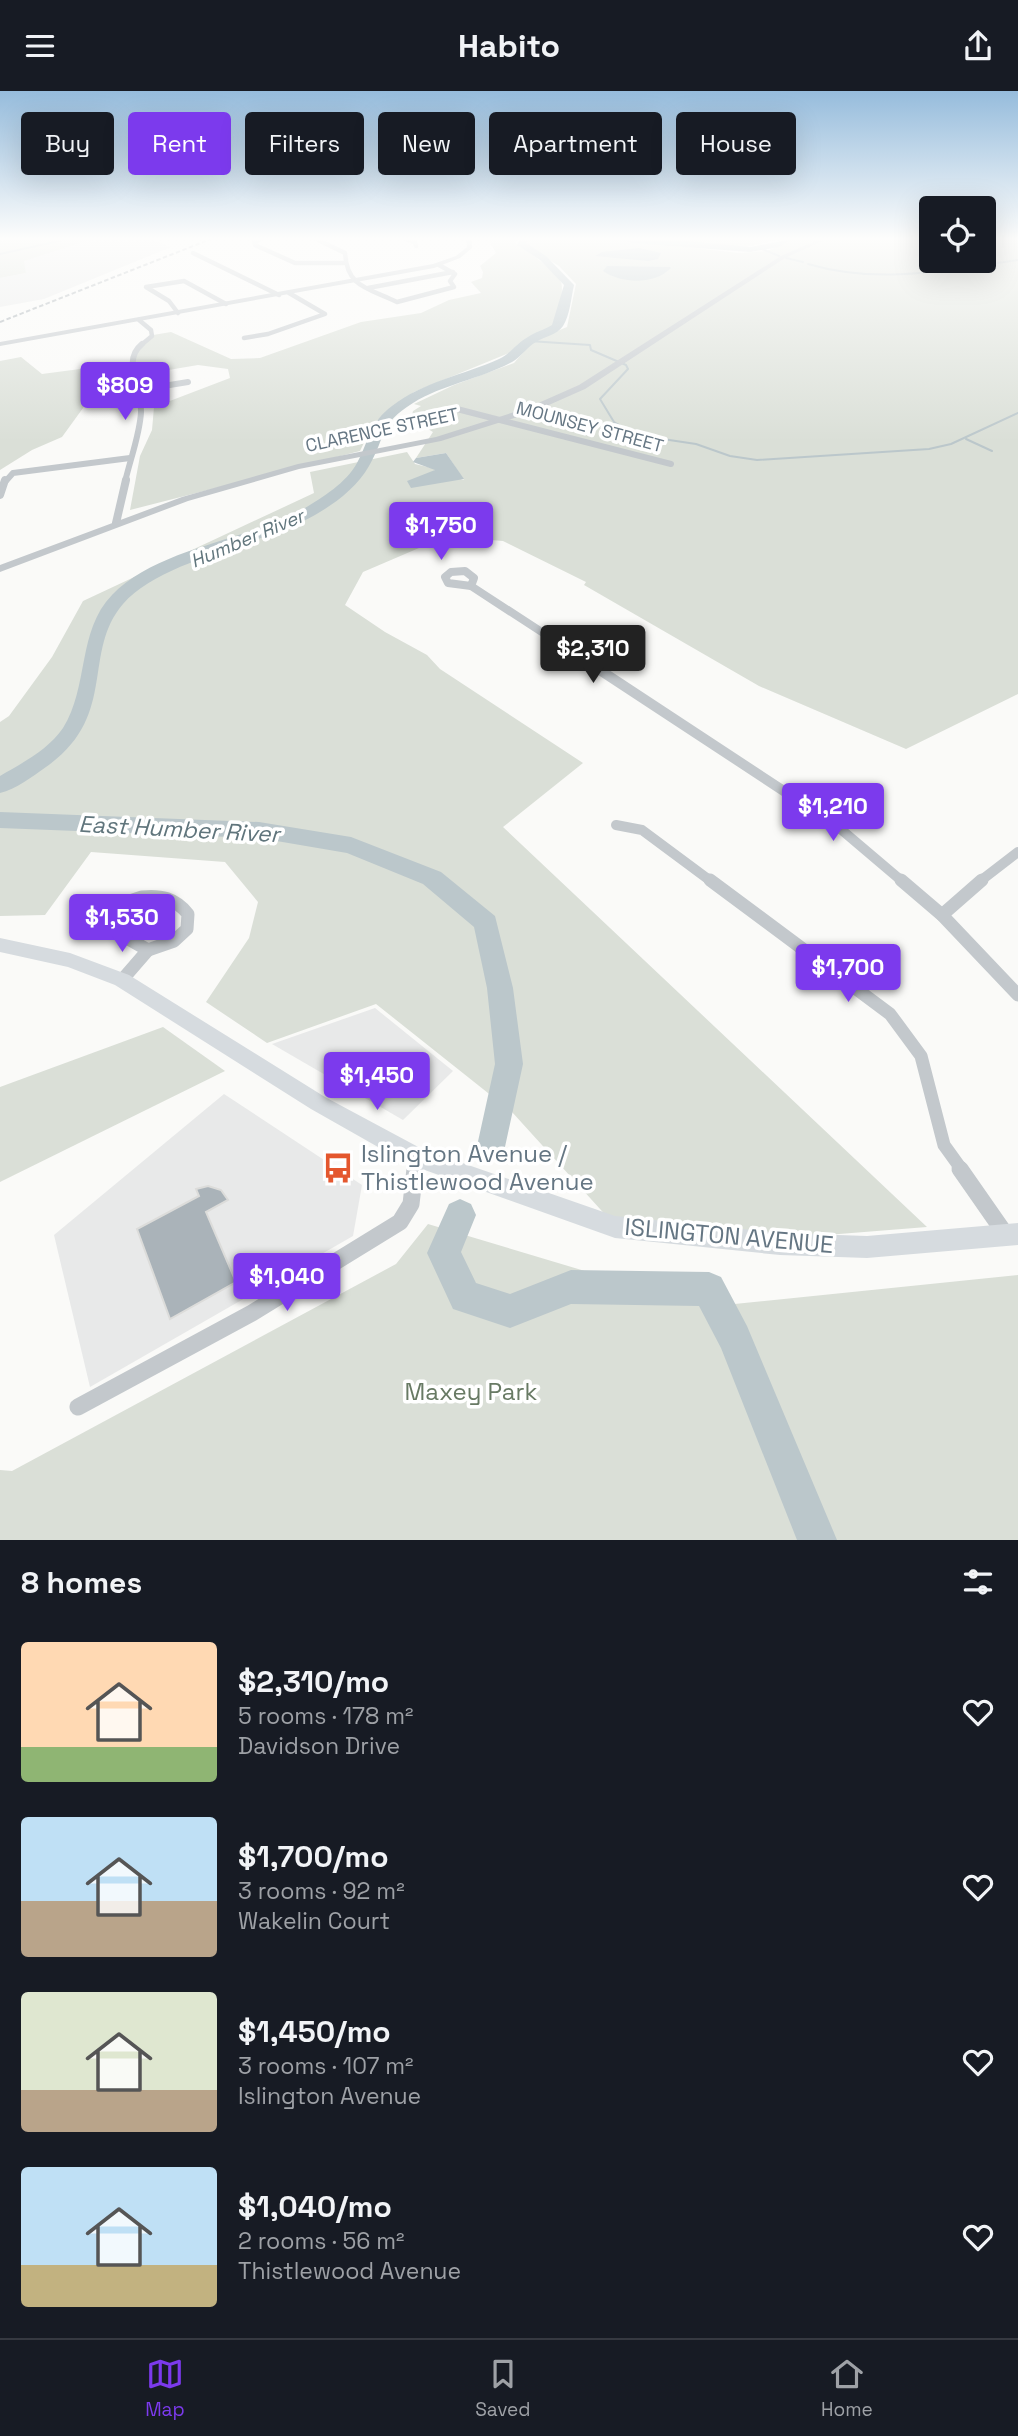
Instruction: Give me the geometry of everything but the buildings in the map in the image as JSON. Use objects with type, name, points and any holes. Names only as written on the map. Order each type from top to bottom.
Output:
[{"type":"main road","name":"ISLINGTON AVENUE","points":[[0,945],[70,960],[122,980],[318,1103],[416,1157],[615,1227],[752,1242],[867,1247],[1012,1235]]},
{"type":"street","points":[[174,307],[178,313]]},
{"type":"street","points":[[0,344],[212,307]]},
{"type":"street","points":[[244,338],[268,334],[326,314],[313,307]]},
{"type":"street","name":"CLARENCE STREET","points":[[0,569],[116,523],[211,491],[352,455],[439,439],[500,419],[580,388],[706,307]]},
{"type":"street","points":[[116,523],[141,411],[132,360],[134,351],[152,336],[151,330],[139,320]]},
{"type":"street","points":[[139,390],[188,382]]},
{"type":"street","name":"MOUNSEY STREET","points":[[457,409],[671,464]]},
{"type":"street","points":[[0,495],[6,479],[13,473],[130,458]]},
{"type":"street","points":[[471,586],[837,826],[942,915],[1018,995]]},
{"type":"street","points":[[616,825],[642,830],[890,1014],[921,1055],[944,1145],[1012,1235]]},
{"type":"street","points":[[942,915],[1018,852]]},
{"type":"street","points":[[122,980],[148,950],[164,949],[178,941],[187,930],[188,915],[181,905],[166,898],[130,899],[114,906],[107,917],[109,928],[148,950]]},
{"type":"street","points":[[78,1407],[252,1313],[400,1222],[411,1204],[416,1157]]},
{"type":"shaded area","points":[[446,453],[464,479],[411,488],[407,481],[435,470],[413,462],[416,458]]},
{"type":"shaded area","points":[[375,1008],[453,1071],[403,1120],[272,1044]]},
{"type":"shaded area","points":[[224,1094],[362,1185],[353,1236],[90,1387],[54,1235]]},
{"type":"green space","points":[[435,307],[560,307],[556,325],[531,336],[509,353],[414,392],[373,424],[360,451],[130,510],[140,456],[152,430],[154,407],[230,378],[228,369],[198,365],[133,376],[133,353],[153,335],[171,332],[231,359],[260,358],[361,322],[421,313]]},
{"type":"green space","points":[[571,307],[1018,307],[1018,694],[906,749],[759,686],[584,585],[586,582],[503,541],[456,537],[426,545],[363,572],[345,605],[385,632],[427,655],[440,669],[583,763],[503,827],[927,1227],[814,1236],[610,1220],[512,1112],[376,1004],[267,1043],[206,1002],[249,938],[258,902],[225,862],[91,852],[45,915],[0,916],[0,722],[9,716],[52,657],[83,601],[314,493],[310,472],[407,452],[415,464],[464,480],[446,453],[416,458],[433,432],[411,419],[413,411],[421,406],[414,404],[454,385],[514,363],[533,341],[567,327]]},
{"type":"green space","points":[[21,357],[42,374],[103,366],[92,386],[91,397],[62,437],[32,450],[0,470],[0,361]]},
{"type":"green space","points":[[163,1027],[225,1071],[0,1182],[0,1087]]},
{"type":"green space","name":"Maxey Park","points":[[428,1224],[705,1307],[1018,1275],[1018,1540],[0,1540],[0,1470],[12,1471],[396,1264]]},
{"type":"waterway","name":"Humber River","points":[[0,786],[45,758],[72,730],[89,682],[100,629],[118,599],[133,586],[175,564],[266,532],[309,512],[347,485],[359,471],[379,425],[396,408],[425,391],[505,361],[530,340],[556,328],[564,307]]},
{"type":"waterway","points":[[529,341],[590,345],[591,350],[626,365],[628,369],[600,399],[614,422],[636,435],[696,444],[730,456],[757,460],[929,449],[951,444],[1018,413]]},
{"type":"waterway","points":[[966,439],[992,451]]},
{"type":"waterway","name":"East Humber River","points":[[0,820],[259,830],[351,845],[432,878],[486,923],[500,988],[509,1064],[492,1146]]},
{"type":"waterway","name":"East Humber River","points":[[460,1215],[444,1253],[465,1297],[510,1311],[571,1287],[709,1289],[735,1338],[817,1540]]},
{"type":"railway","points":[[0,322],[39,307]]},
{"type":"place","name":"Islington Avenue / Thistlewood Avenue","points":[[338,1168]]}]
